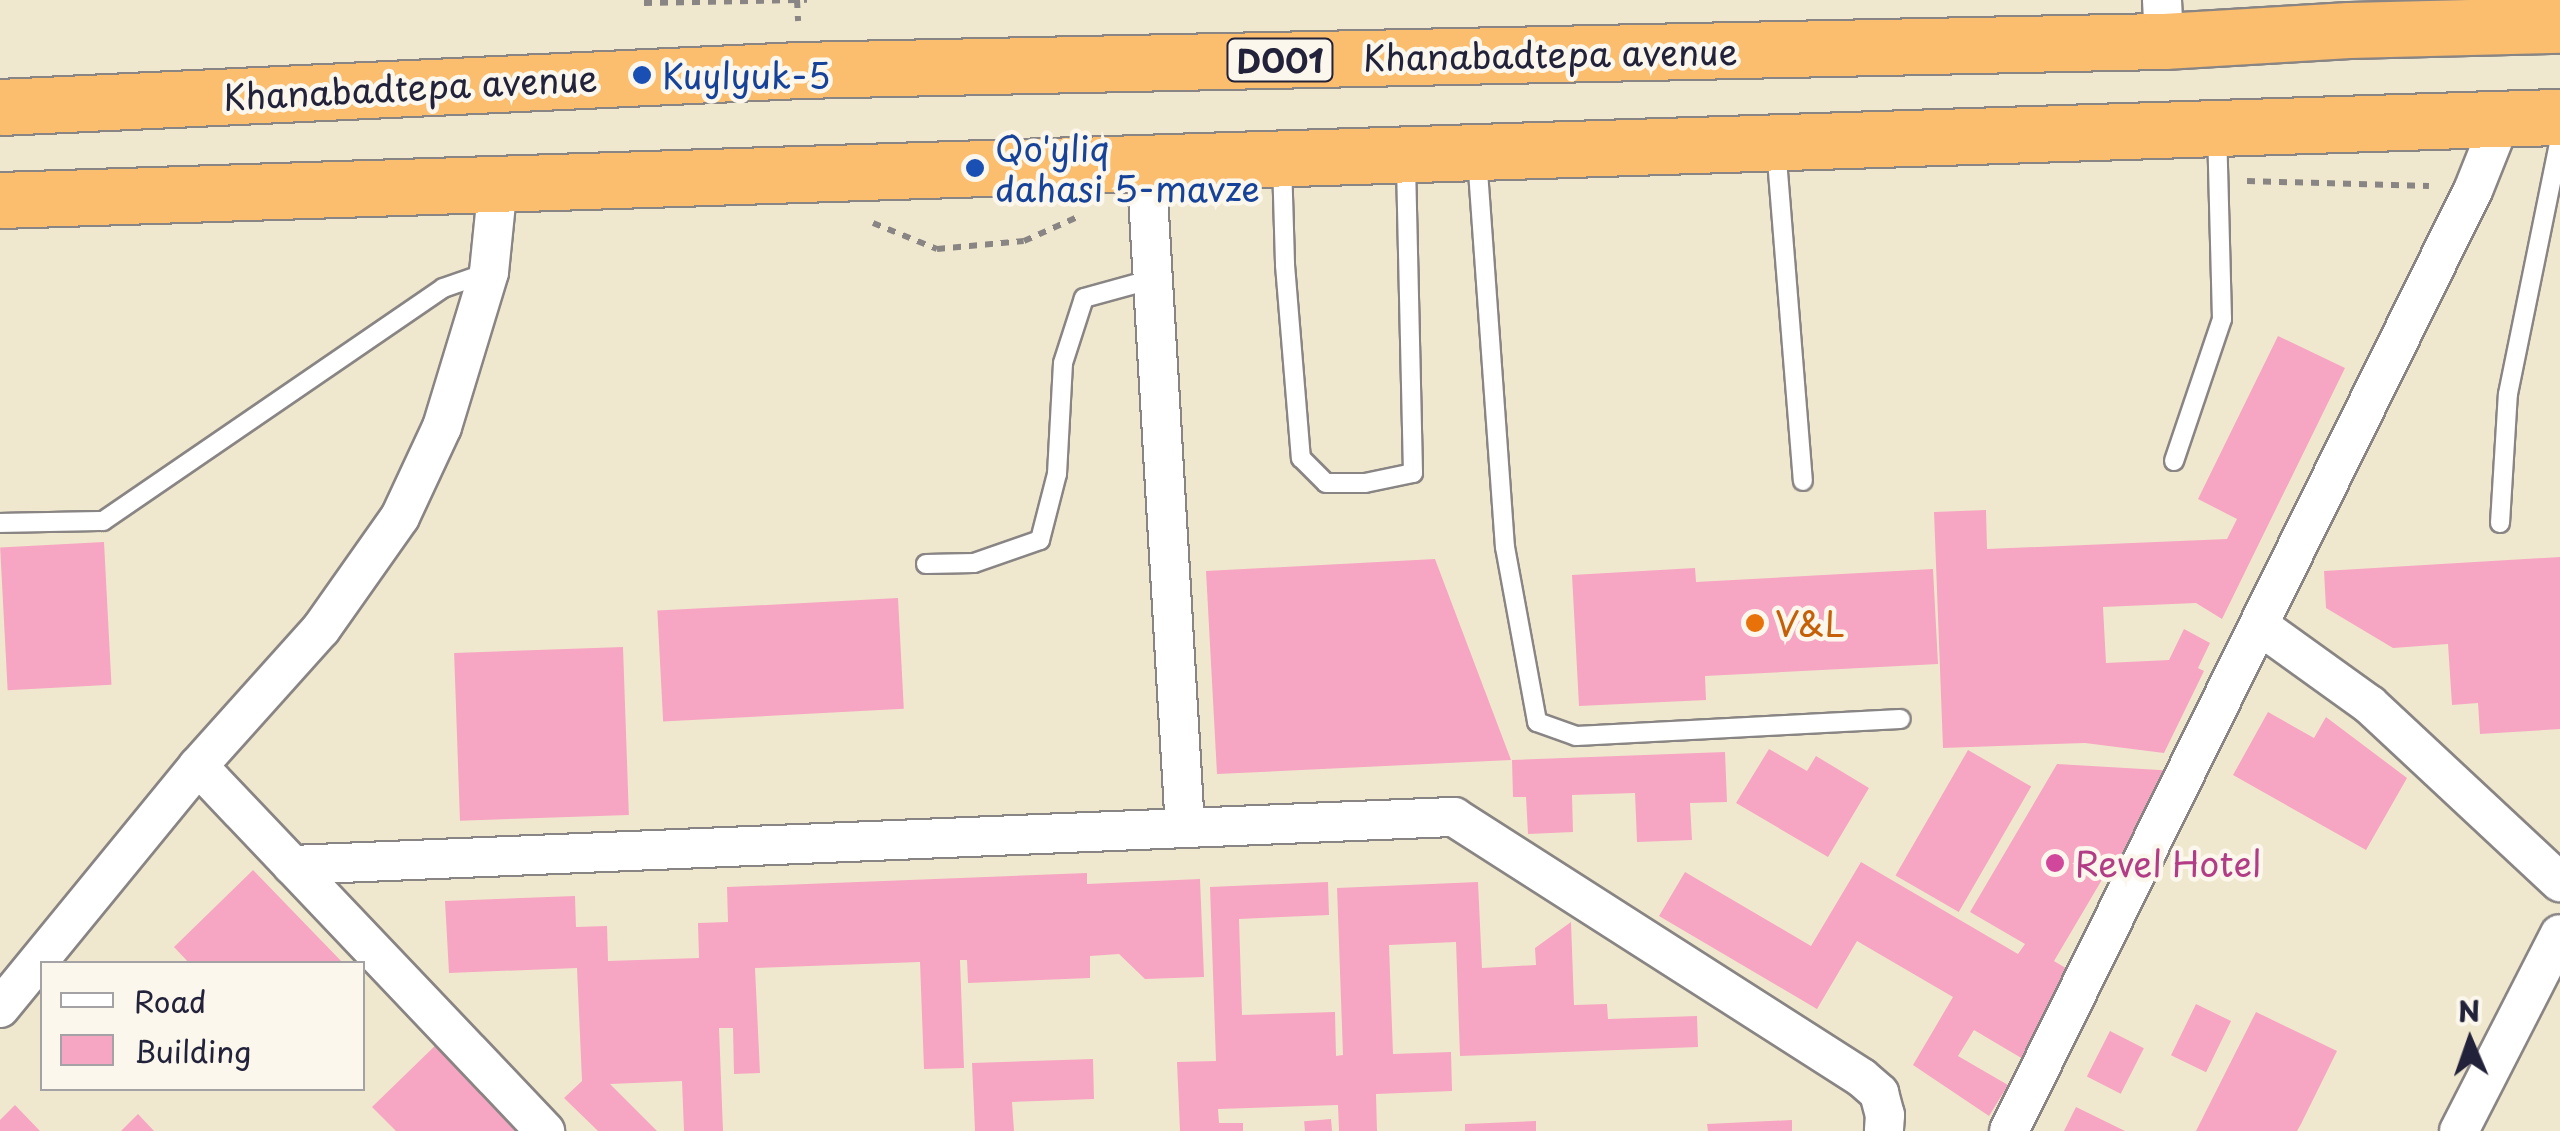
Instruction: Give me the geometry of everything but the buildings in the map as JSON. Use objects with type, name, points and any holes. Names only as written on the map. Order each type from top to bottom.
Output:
[{"type":"highway","name":"Khanabadtepa avenue","points":[[0,107],[798,70],[2349,15],[2560,25]]},
{"type":"highway","points":[[0,200],[498,184],[1148,186],[1282,157],[2560,116]]},
{"type":"street","points":[[2009,1131],[2474,188],[2502,118]]},
{"type":"street","points":[[0,1008],[198,766],[320,629],[400,517],[442,427],[489,272],[498,184]]},
{"type":"street","points":[[1148,186],[1184,828]]},
{"type":"street","points":[[2260,626],[2370,705],[2560,882]]},
{"type":"street","points":[[198,766],[545,1131]]},
{"type":"street","points":[[292,864],[1454,818],[1862,1078],[1879,1093],[1884,1131]]},
{"type":"street","points":[[2458,1131],[2560,934]]},
{"type":"lane","points":[[2174,461],[2222,319],[2216,127]]},
{"type":"lane","points":[[2500,522],[2508,394],[2560,139]]},
{"type":"lane","points":[[1775,142],[1802,481]]},
{"type":"lane","points":[[1477,152],[1505,547],[1536,722],[1576,736],[1901,719]]},
{"type":"lane","points":[[1282,157],[1285,265],[1302,458],[1326,483],[1365,483],[1413,474],[1406,153]]},
{"type":"lane","points":[[0,522],[103,521],[443,288],[489,272]]},
{"type":"lane","points":[[926,564],[974,563],[1040,540],[1057,474],[1064,364],[1084,298],[1153,279]]},
{"type":"path","points":[[797,0],[798,21]]},
{"type":"path","points":[[644,3],[807,0]]},
{"type":"path","points":[[868,222],[938,248],[1024,241],[1148,186]]},
{"type":"place","name":"Kuylyuk-5","points":[[642,75]]},
{"type":"place","name":"Qo'yliq dahasi 5-mavze","points":[[975,168]]},
{"type":"place","name":"V&L","points":[[1755,623]]},
{"type":"place","name":"Revel Hotel","points":[[2055,863]]}]
